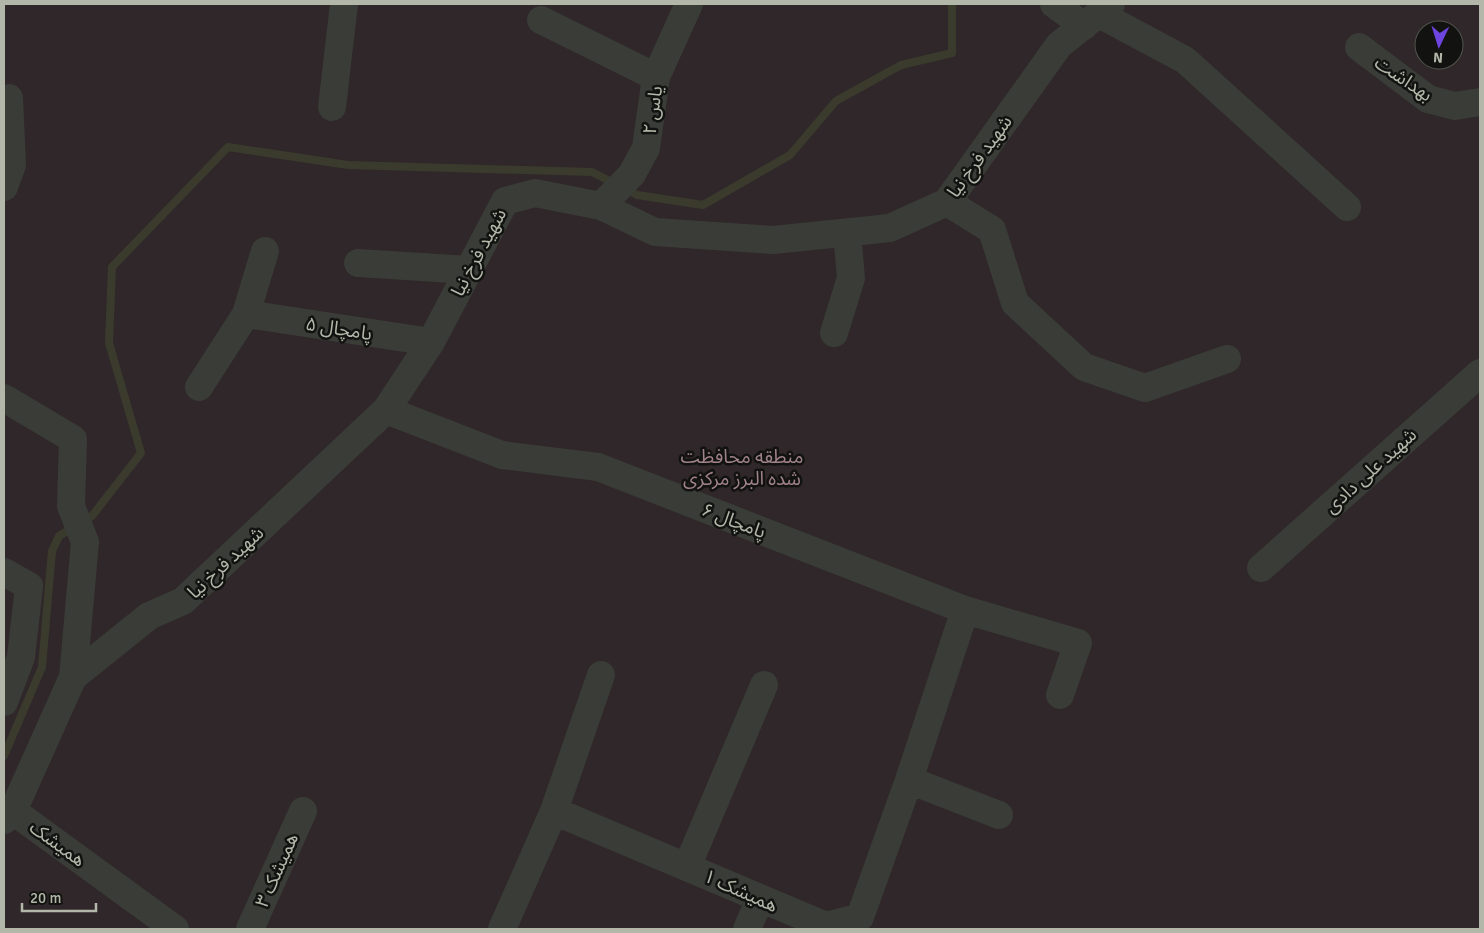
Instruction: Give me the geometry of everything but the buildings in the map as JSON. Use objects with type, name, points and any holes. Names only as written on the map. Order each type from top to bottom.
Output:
[{"type":"street","points":[[332,107],[344,4]]},
{"type":"street","name":"یاس ۲","points":[[607,200],[632,174],[646,148],[656,77],[689,4]]},
{"type":"street","points":[[1054,4],[1098,14],[1185,60],[1347,207]]},
{"type":"street","name":"شهید فرخ نیا","points":[[7,813],[72,677],[148,616],[183,601],[386,410],[430,342],[505,201],[535,192],[607,200],[655,232],[773,240],[890,228],[947,202],[1059,45],[1098,14]]},
{"type":"street","points":[[541,20],[656,77]]},
{"type":"street","name":"بهداشت","points":[[1359,47],[1428,99],[1455,106],[1480,102]]},
{"type":"street","points":[[4,187],[12,166],[9,98]]},
{"type":"street","points":[[947,202],[992,230],[1015,303],[1084,367],[1145,388],[1226,359]]},
{"type":"street","points":[[834,333],[851,278],[847,232]]},
{"type":"street","points":[[200,387],[246,314],[265,251]]},
{"type":"street","points":[[358,264],[469,270]]},
{"type":"street","name":"پامچال ۵","points":[[246,314],[430,342]]},
{"type":"street","name":"شهید علی دادی","points":[[1261,568],[1480,373]]},
{"type":"street","points":[[4,398],[73,439],[70,506],[85,542],[72,677]]},
{"type":"street","name":"پامچال ۶","points":[[386,410],[502,455],[598,468],[965,610],[1078,643],[1060,695]]},
{"type":"street","points":[[4,572],[29,586],[21,657],[4,702]]},
{"type":"street","name":"همیشک ۱","points":[[554,811],[826,926],[860,917],[909,780],[965,610]]},
{"type":"street","points":[[502,929],[554,811],[601,675]]},
{"type":"street","points":[[687,867],[764,685]]},
{"type":"street","points":[[909,780],[999,815]]},
{"type":"street","name":"همیشک ۳","points":[[250,929],[303,811]]},
{"type":"street","name":"همیشک","points":[[7,813],[175,929]]},
{"type":"street","points":[[747,929],[760,899]]},
{"type":"green space","name":"منطقه محافظت شده البرز مرکزی","points":[[4,4],[1480,4],[1480,929],[4,929]]},
{"type":"waterway","points":[[4,756],[42,667],[52,551],[59,536],[92,516],[141,453],[109,343],[112,267],[228,147],[348,165],[592,172],[637,195],[703,205],[790,155],[836,101],[901,65],[952,53],[952,4]]}]
